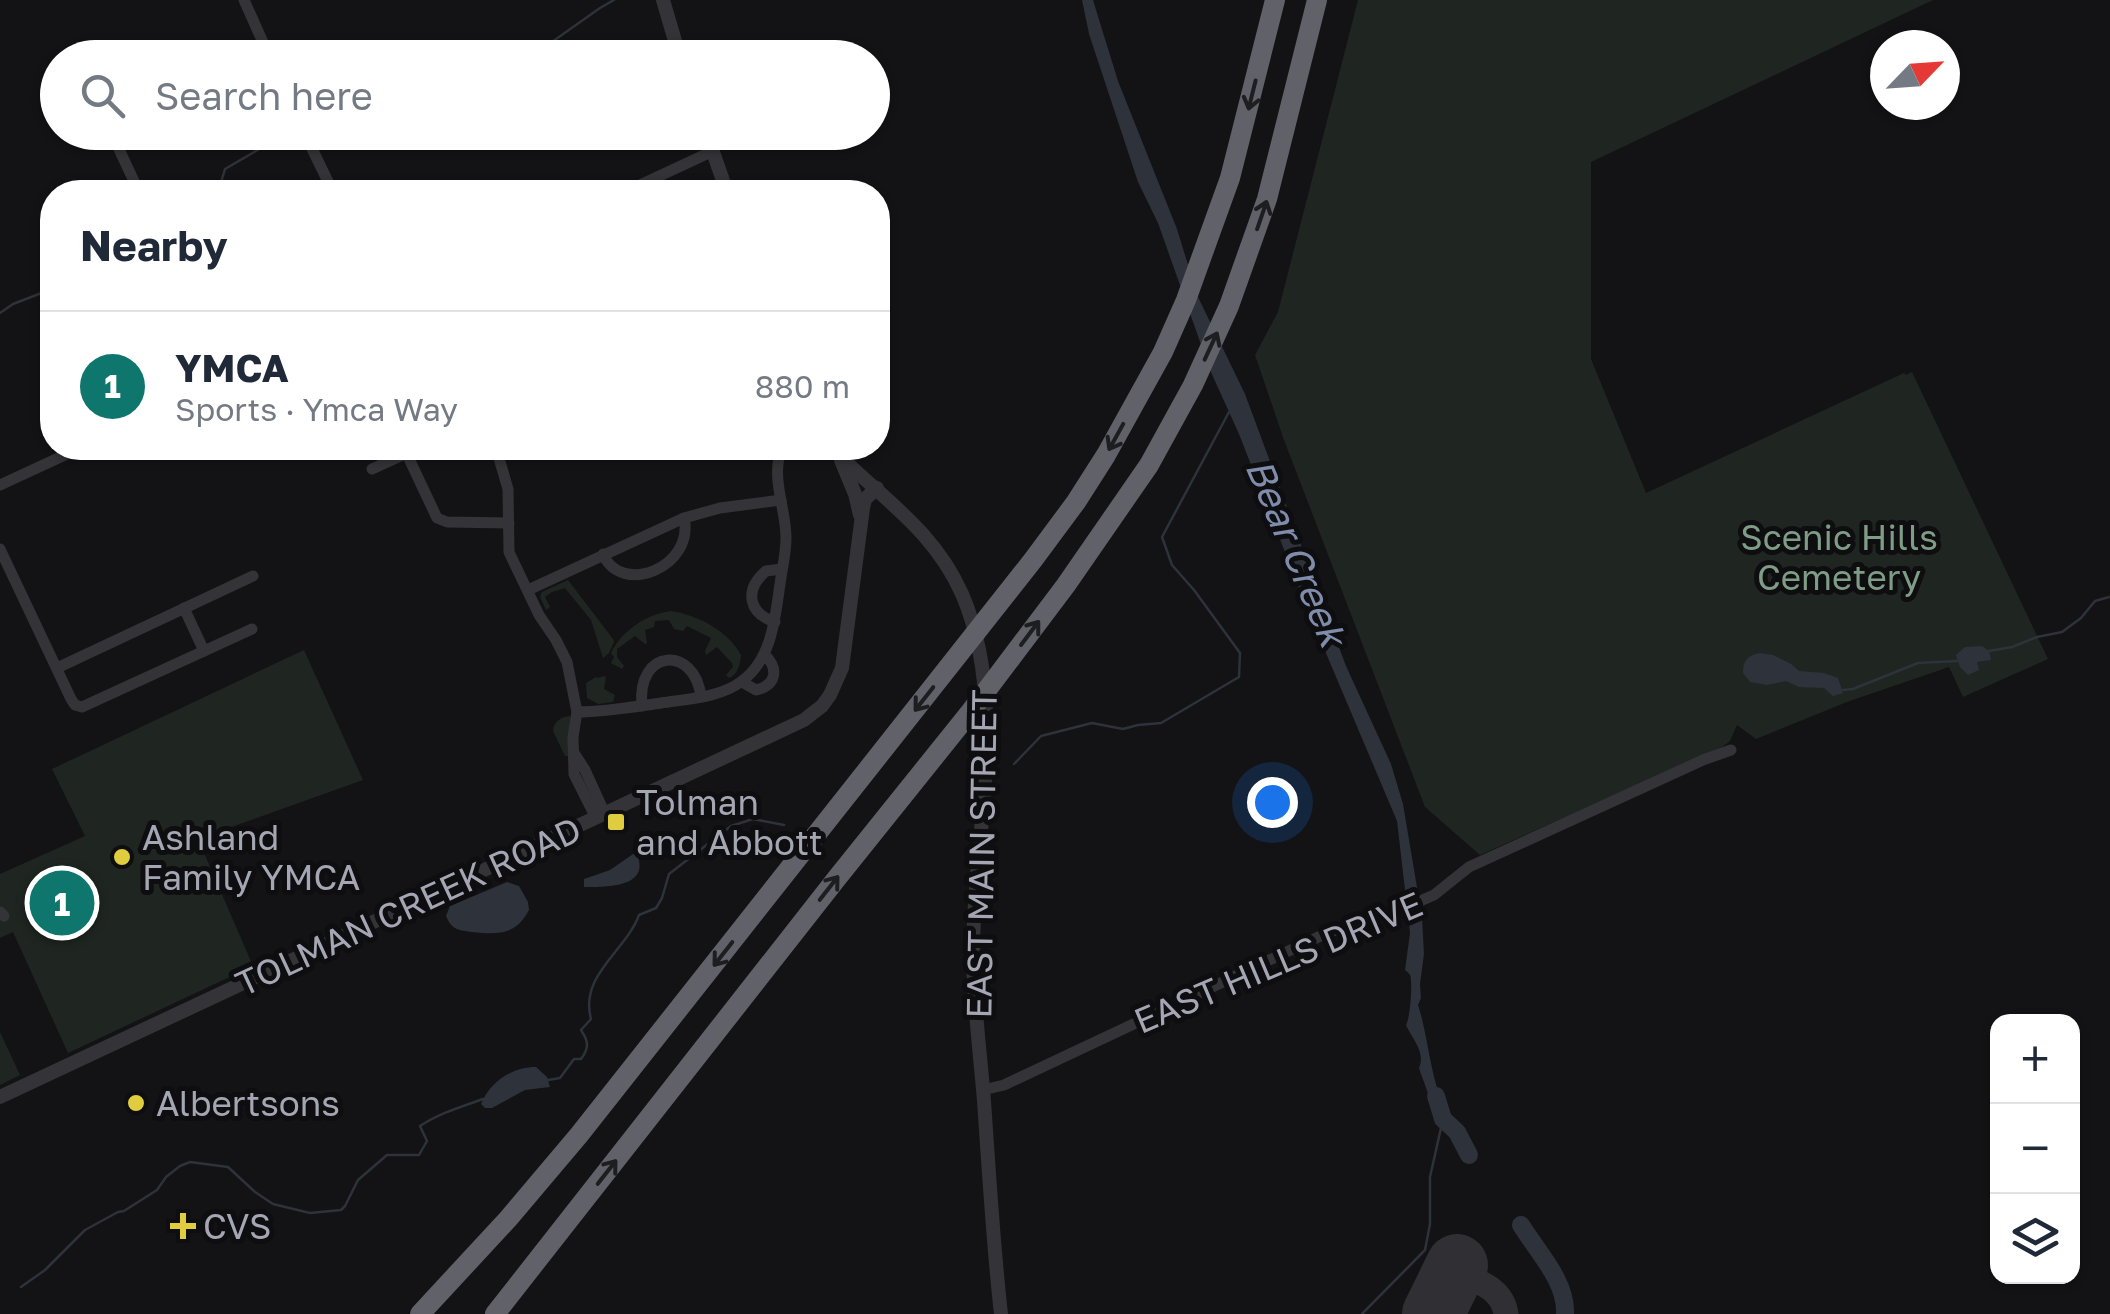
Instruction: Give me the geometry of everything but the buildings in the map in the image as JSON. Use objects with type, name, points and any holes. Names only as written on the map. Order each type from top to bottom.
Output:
[{"type":"highway","points":[[420,1314],[580,1135],[1034,560],[1086,487],[1164,352],[1208,242],[1230,178],[1275,0]]},
{"type":"highway","points":[[498,1314],[1036,626],[1164,441],[1229,306],[1267,199],[1317,0]]},
{"type":"highway","points":[[436,1314],[508,1218]]},
{"type":"street","points":[[244,0],[262,40]]},
{"type":"street","points":[[663,0],[675,40]]},
{"type":"street","points":[[119,150],[133,180]]},
{"type":"street","points":[[311,150],[323,180]]},
{"type":"street","points":[[652,180],[712,152],[723,180]]},
{"type":"street","points":[[0,485],[54,460]]},
{"type":"street","points":[[372,469],[389,460]]},
{"type":"street","points":[[414,460],[435,514],[442,521],[509,523]]},
{"type":"street","points":[[499,460],[508,490],[510,552],[539,615],[567,662],[577,712],[574,774],[600,816]]},
{"type":"street","points":[[577,712],[603,712],[702,696],[742,682],[764,654],[775,622],[786,538],[778,460]]},
{"type":"street","points":[[839,460],[855,494],[861,521]]},
{"type":"street","name":"EAST MAIN STREET","points":[[845,460],[926,536],[956,582],[981,657],[985,740],[973,949],[1001,1314]]},
{"type":"street","name":"TOLMAN CREEK ROAD","points":[[0,1098],[796,724],[822,706],[842,668],[865,499],[876,488]]},
{"type":"street","points":[[528,590],[684,518],[720,508],[781,500]]},
{"type":"street","points":[[603,554],[615,570],[627,574],[664,566],[685,539],[684,518]]},
{"type":"street","points":[[0,549],[75,705],[82,707],[252,628]]},
{"type":"street","points":[[775,622],[756,609],[752,587],[766,572],[782,569]]},
{"type":"street","points":[[58,668],[253,576]]},
{"type":"street","points":[[184,608],[204,651]]},
{"type":"street","points":[[742,682],[756,690],[771,682],[774,666],[764,654]]},
{"type":"street","points":[[642,706],[642,679],[650,668],[664,662],[680,662],[692,670],[702,696]]},
{"type":"street","name":"EAST HILLS DRIVE","points":[[983,1090],[1004,1085],[1329,932],[1394,914],[1448,886],[1469,866],[1731,750]]},
{"type":"green space","name":"Scenic Hills Cemetery","points":[[1358,0],[1933,0],[1591,162],[1591,359],[1646,493],[1912,372],[2048,659],[1963,697],[1949,667],[1756,739],[1737,725],[1730,741],[1722,747],[1480,855],[1425,807],[1255,355],[1278,312]]},
{"type":"green space","points":[[568,580],[613,639],[603,658],[591,620],[565,588],[545,597],[550,607],[546,610],[540,597],[542,592]]},
{"type":"green space","points":[[671,611],[702,620],[728,639],[741,655],[735,674],[729,678],[726,675],[732,663],[717,647],[706,655],[711,638],[687,626],[683,631],[674,629],[669,620],[655,621],[654,627],[645,630],[647,643],[635,636],[617,649],[622,669],[611,663],[611,653],[628,631],[644,620]]},
{"type":"green space","name":"Ashland Family YMCA","points":[[304,650],[363,780],[198,839],[253,966],[68,1053],[13,932],[0,938],[0,874],[85,836],[52,769]]},
{"type":"green space","points":[[604,676],[604,689],[615,695],[613,702],[598,704],[587,698],[586,683]]},
{"type":"green space","points":[[570,716],[565,756],[553,731],[558,720]]},
{"type":"green space","points":[[0,1032],[20,1075],[0,1085]]},
{"type":"water","name":"Bear Creek","points":[[1082,0],[1093,0],[1118,81],[1177,229],[1198,297],[1245,394],[1346,666],[1391,764],[1403,804],[1422,917],[1424,954],[1418,1005],[1438,1091],[1449,1115],[1435,1124],[1419,1068],[1420,1051],[1406,1025],[1411,992],[1410,975],[1405,970],[1410,933],[1397,821],[1210,370],[1158,223],[1138,182],[1089,34]]},
{"type":"water","points":[[1982,646],[1989,651],[1991,660],[1977,662],[1979,670],[1968,675],[1956,655],[1965,647]]},
{"type":"water","points":[[1760,653],[1773,655],[1799,671],[1838,678],[1843,693],[1833,696],[1824,688],[1799,687],[1786,681],[1767,685],[1750,682],[1743,673],[1745,661]]},
{"type":"water","points":[[636,852],[640,864],[633,879],[615,885],[584,887],[584,879],[610,870]]},
{"type":"water","points":[[507,882],[519,886],[529,910],[512,929],[490,933],[463,931],[451,924],[446,916],[450,906]]},
{"type":"water","points":[[536,1067],[547,1077],[550,1087],[525,1090],[492,1108],[481,1104],[503,1077]]},
{"type":"waterway","points":[[555,40],[614,0]]},
{"type":"waterway","points":[[222,180],[225,169],[258,150]]},
{"type":"waterway","points":[[0,313],[40,294]]},
{"type":"waterway","points":[[1014,764],[1041,736],[1092,723],[1123,729],[1161,723],[1239,677],[1240,653],[1172,565],[1162,537],[1229,412]]},
{"type":"waterway","points":[[1989,651],[2062,632],[2095,601],[2109,597]]},
{"type":"waterway","points":[[1843,690],[1918,663],[1957,661]]},
{"type":"waterway","points":[[548,1080],[560,1078],[574,1059],[584,1055],[587,1045],[581,1030],[591,1019],[589,1003],[597,976],[639,915],[656,908],[669,874],[731,826],[753,819],[784,825]]},
{"type":"waterway","points":[[1436,1096],[1443,1119],[1457,1132],[1469,1155]]},
{"type":"waterway","points":[[21,1287],[45,1270],[85,1230],[157,1190],[180,1166],[190,1162],[228,1167],[273,1204],[310,1213],[341,1210],[358,1180],[387,1155],[419,1155],[427,1141],[420,1126],[483,1099]]},
{"type":"waterway","points":[[1362,1314],[1425,1250],[1430,1224],[1430,1177],[1443,1119]]},
{"type":"waterway","points":[[1521,1225],[1556,1279],[1565,1314]]},
{"type":"taxiway","points":[[1454,1271],[1494,1291],[1506,1314]]},
{"type":"runway","points":[[1433,1314],[1457,1265]]},
{"type":"place","name":"Tolman and Abbott","points":[[616,822]]},
{"type":"place","name":"Ashland Family YMCA","points":[[122,857]]},
{"type":"place","name":"YMCA","points":[[62,903]]},
{"type":"place","name":"Albertsons","points":[[136,1103]]},
{"type":"place","name":"CVS","points":[[183,1226]]}]
